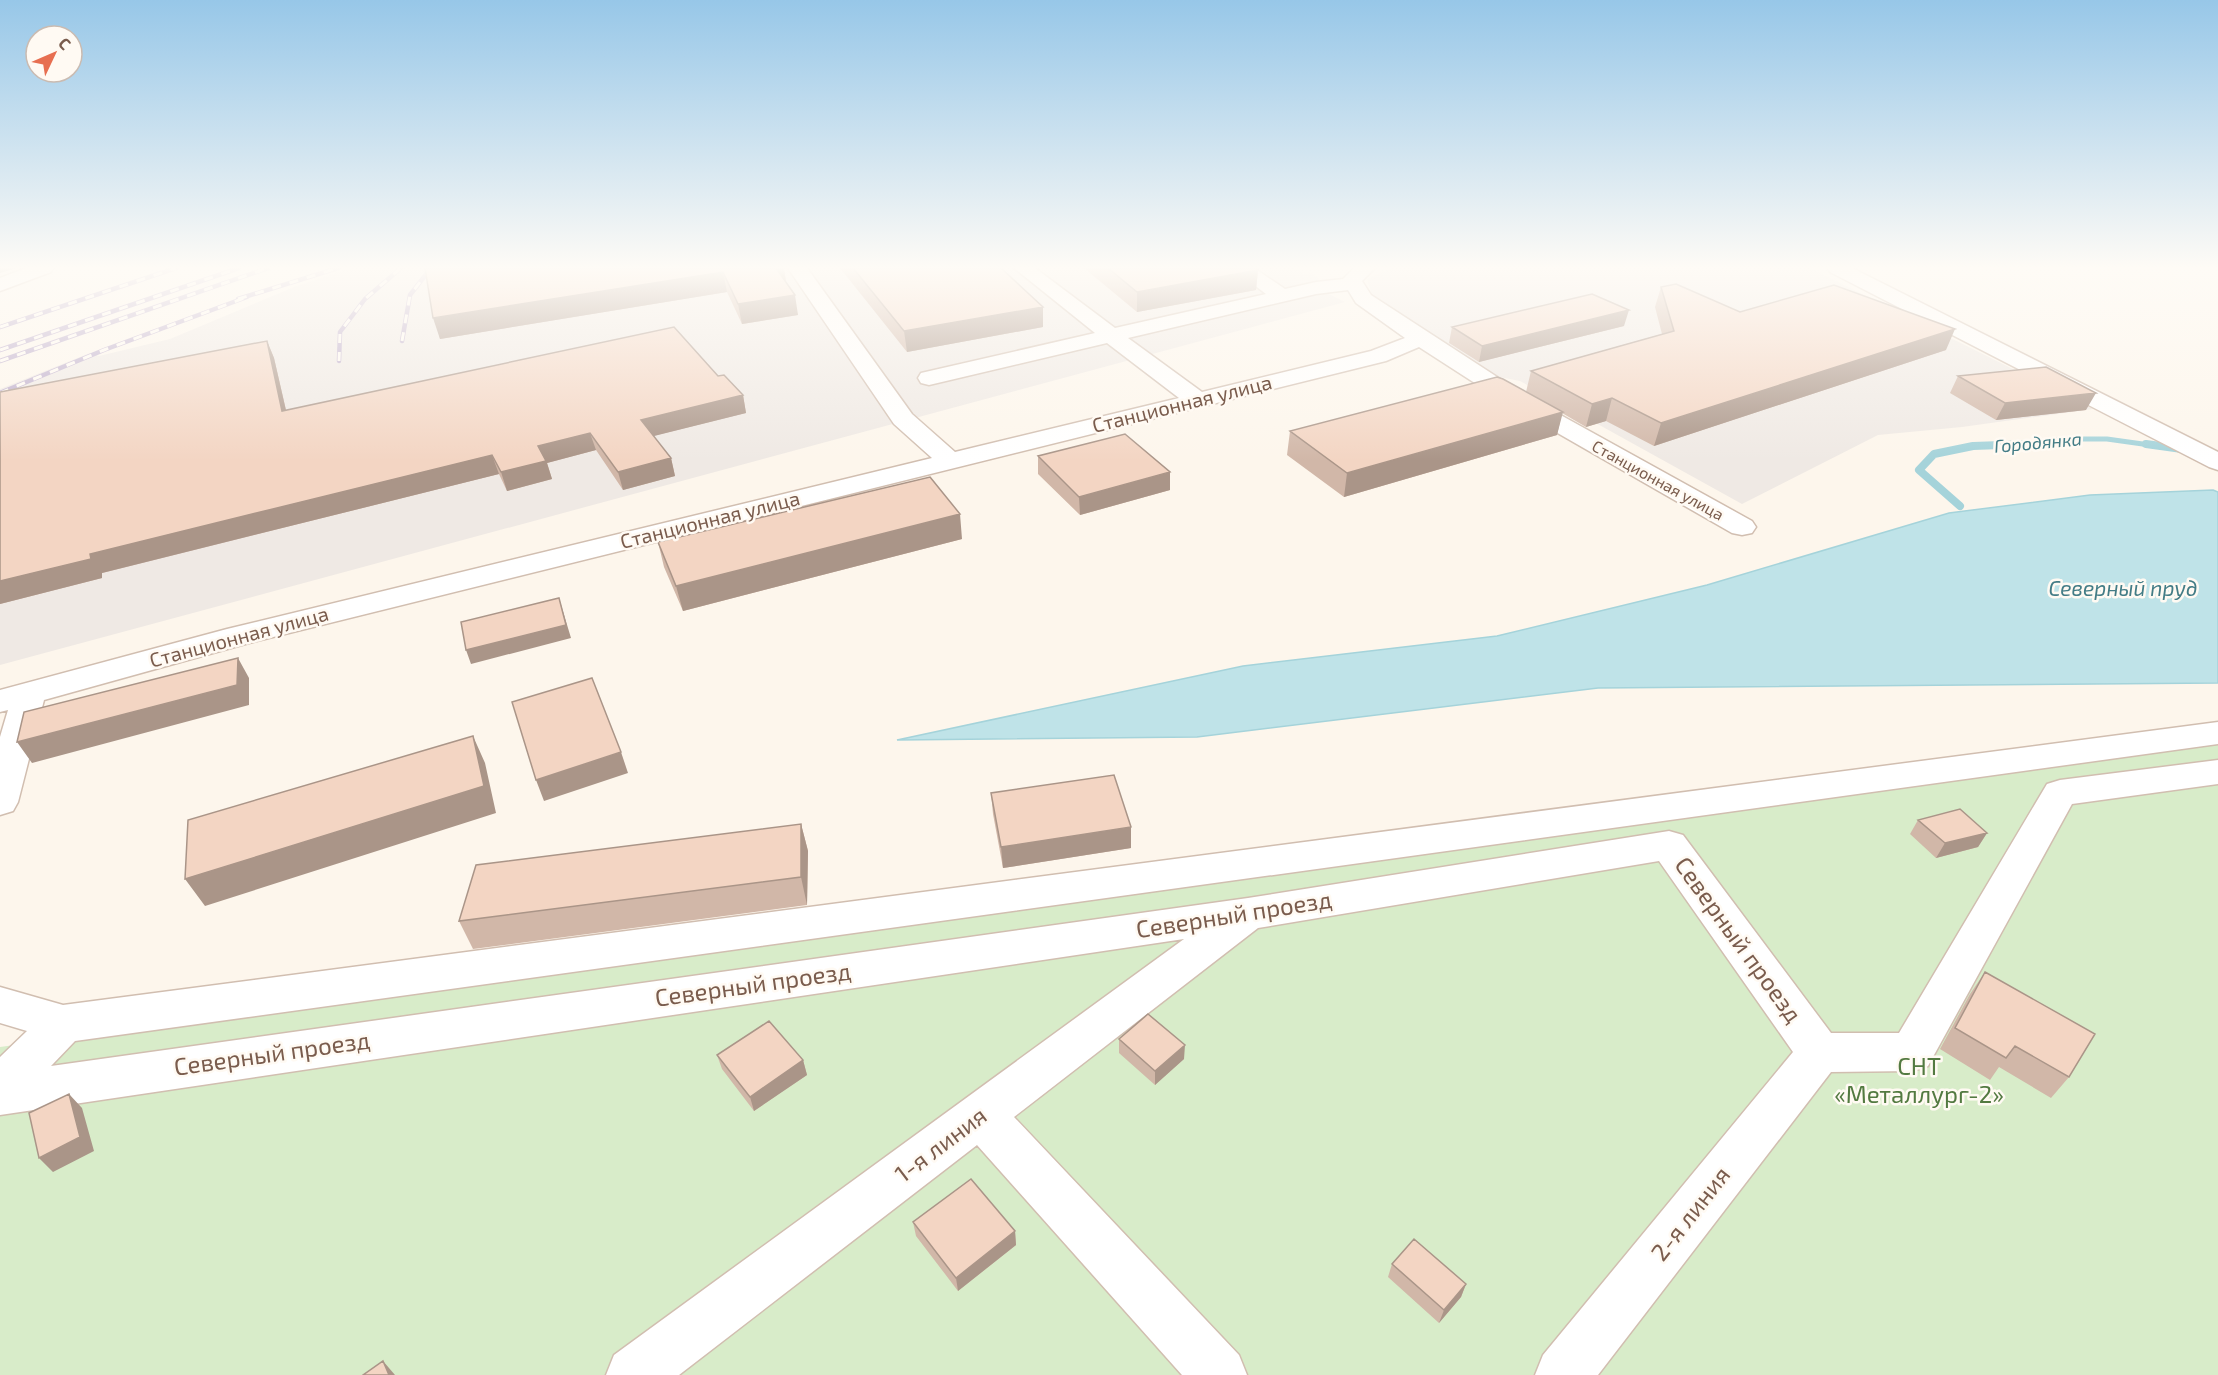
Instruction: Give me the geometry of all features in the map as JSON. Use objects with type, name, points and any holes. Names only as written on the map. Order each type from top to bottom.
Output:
[{"type":"street","points":[[842,332],[903,419],[950,461]]},
{"type":"street","points":[[1105,332],[1197,400]]},
{"type":"street","points":[[929,378],[1122,332]]},
{"type":"street","name":"Станционная улица","points":[[1410,332],[1520,402],[1742,527]]},
{"type":"street","points":[[1963,332],[2218,462]]},
{"type":"street","name":"Станционная улица","points":[[15,697],[238,636],[1378,356],[1420,339]]},
{"type":"street","points":[[0,802],[15,697]]},
{"type":"street","points":[[0,1005],[63,1024],[2218,733]]},
{"type":"street","points":[[1819,1053],[1912,1052],[2060,794],[2218,772]]},
{"type":"street","name":"Северный проезд","points":[[0,1094],[1248,914],[1669,845],[1819,1053]]},
{"type":"street","name":"1-я линия","points":[[634,1375],[1248,914]]},
{"type":"street","points":[[0,1088],[63,1024]]},
{"type":"street","name":"2-я линия","points":[[1563,1375],[1819,1053]]},
{"type":"street","points":[[981,1115],[1219,1375]]},
{"type":"shaded area","points":[[186,332],[1233,332],[0,665],[0,389],[90,353],[99,356],[170,339]]},
{"type":"shaded area","points":[[1422,332],[1939,332],[2093,409],[1962,427],[1878,435],[1742,504],[1520,381],[1490,375]]},
{"type":"green space","name":"СНТ «Металлург-2»","points":[[2218,743],[2218,1375],[0,1375],[0,1047]]},
{"type":"water","name":"Северный пруд","points":[[2213,490],[2218,492],[2218,683],[1598,688],[1197,737],[897,740],[1243,666],[1497,636],[1707,585],[1949,513],[2090,495]]},
{"type":"building","points":[[650,332],[679,332],[718,376],[724,375],[743,395],[641,420],[671,458],[618,472],[590,433],[538,446],[546,461],[501,472],[492,455],[90,554],[91,559],[0,581],[0,392],[267,341],[282,411]]},
{"type":"building","points":[[1460,332],[1538,332],[1482,346]]},
{"type":"building","points":[[1670,332],[1945,332],[1661,423],[1612,398],[1592,404],[1531,371]]},
{"type":"building","points":[[2046,367],[2096,393],[2005,403],[1958,376]]},
{"type":"building","points":[[1497,377],[1563,412],[1347,473],[1290,431]]},
{"type":"building","points":[[1125,434],[1170,472],[1079,497],[1038,456]]},
{"type":"building","points":[[930,477],[960,514],[676,586],[658,542]]},
{"type":"building","points":[[559,598],[566,625],[466,650],[461,622]]},
{"type":"building","points":[[238,658],[237,685],[17,742],[24,712]]},
{"type":"building","points":[[592,678],[621,752],[536,780],[512,702]]},
{"type":"building","points":[[473,736],[484,786],[185,879],[188,820]]},
{"type":"building","points":[[1114,775],[1131,827],[1001,847],[991,793]]},
{"type":"building","points":[[1960,809],[1987,833],[1945,843],[1918,820]]},
{"type":"building","points":[[801,824],[801,877],[459,921],[476,865]]},
{"type":"building","points":[[1985,972],[2095,1034],[2069,1077],[2015,1046],[2006,1058],[1955,1028]]},
{"type":"building","points":[[1148,1014],[1185,1045],[1155,1071],[1119,1039]]},
{"type":"building","points":[[769,1021],[803,1060],[750,1097],[717,1055]]},
{"type":"building","points":[[69,1094],[80,1137],[39,1158],[29,1113]]},
{"type":"building","points":[[971,1179],[1015,1231],[956,1278],[913,1222]]},
{"type":"building","points":[[1414,1239],[1466,1284],[1444,1310],[1392,1264]]},
{"type":"building","points":[[383,1361],[389,1375],[363,1375]]},
{"type":"waterway","name":"Городянка","points":[[1983,446],[2035,444],[2060,439],[2107,439],[2157,446]]},
{"type":"waterway","name":"Городянка","points":[[1960,506],[1919,470],[1934,454],[1973,446],[2029,444]]},
{"type":"waterway","name":"Городянка","points":[[2146,444],[2182,449]]},
{"type":"railway","points":[[0,350],[52,332]]},
{"type":"railway","points":[[0,361],[83,332]]},
{"type":"railway","points":[[0,393],[152,332]]},
{"type":"railway","points":[[339,361],[340,332]]},
{"type":"railway","points":[[402,341],[404,332]]}]
